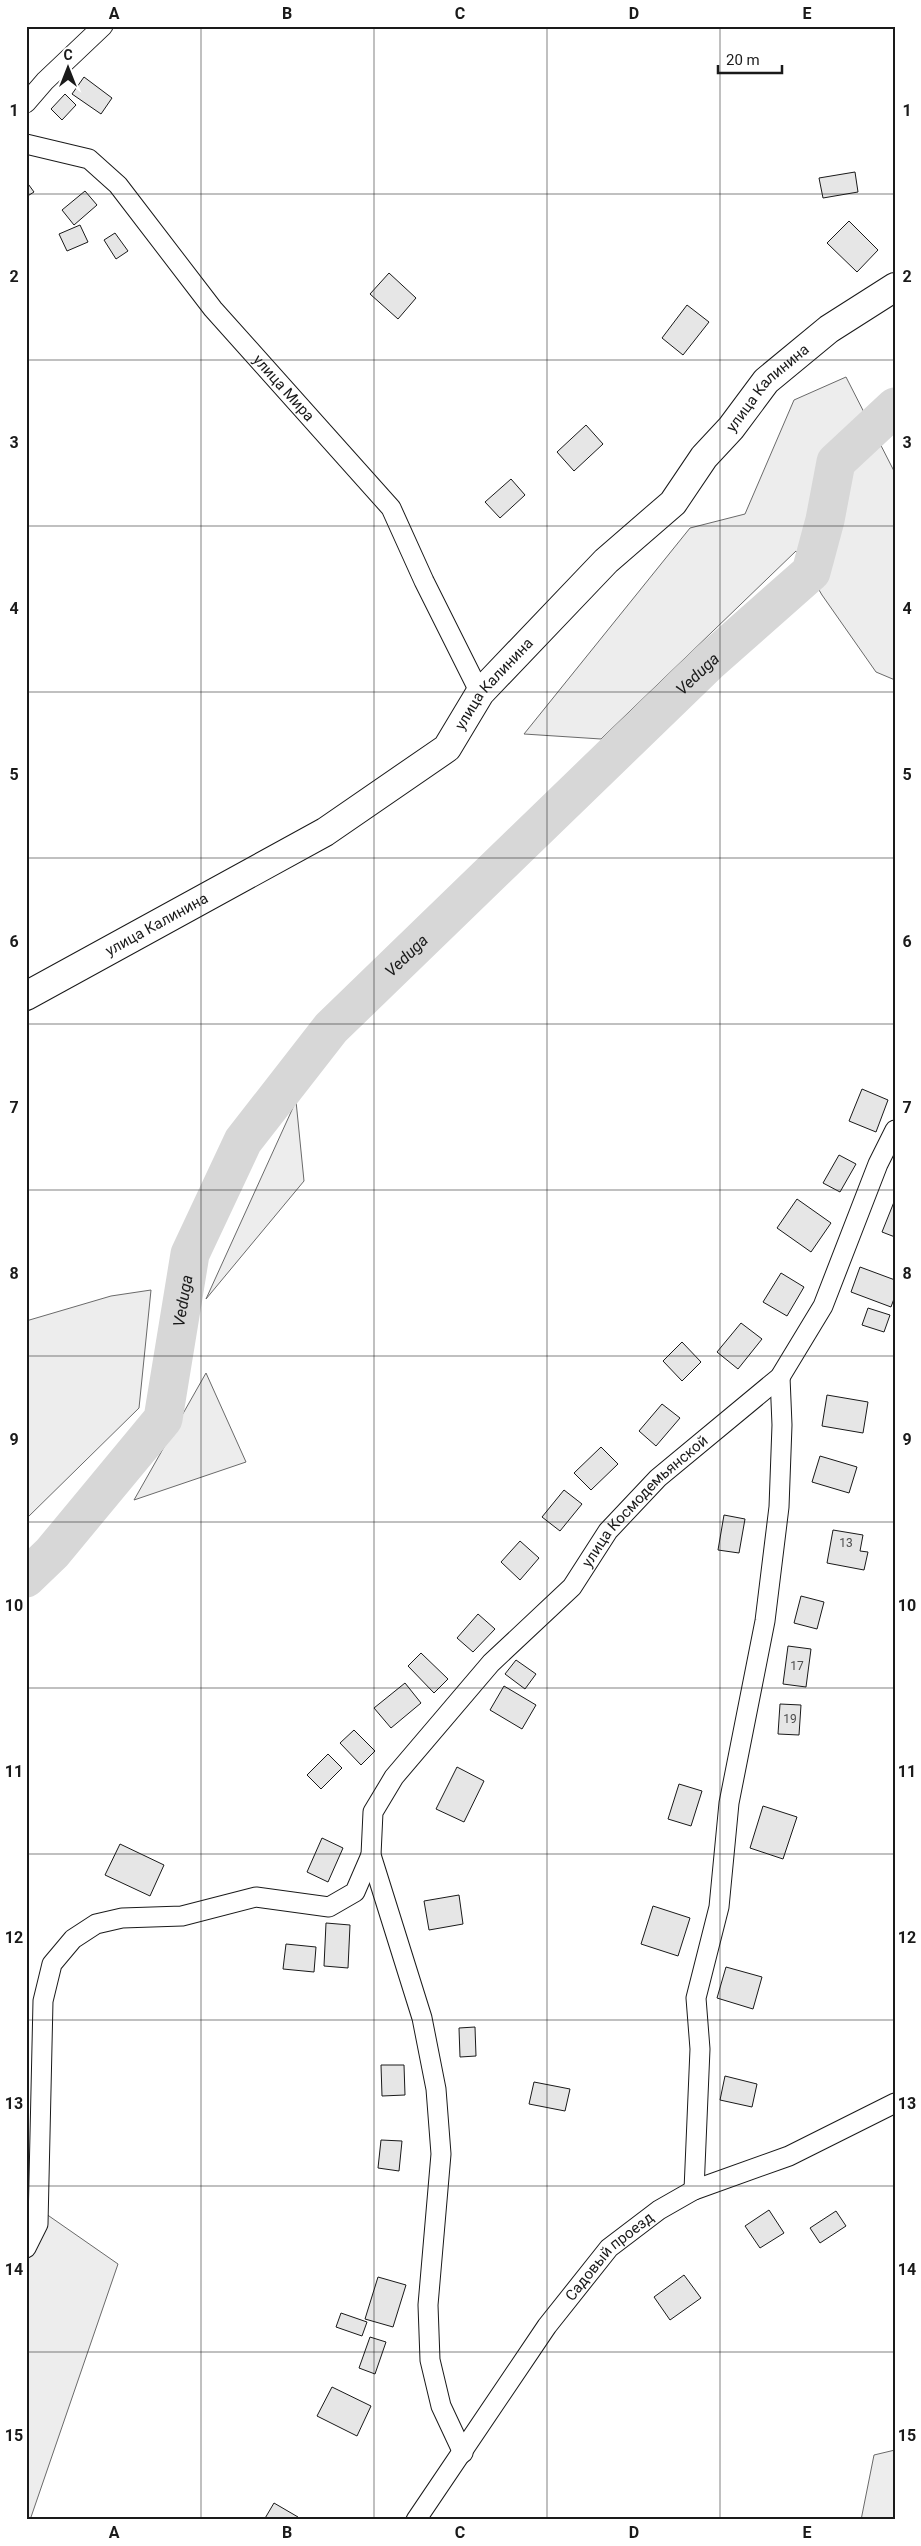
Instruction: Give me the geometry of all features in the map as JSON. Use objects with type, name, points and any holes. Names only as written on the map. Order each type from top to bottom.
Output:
[{"type":"street","points":[[26,103],[45,81],[103,26]]},
{"type":"street","name":"улица Мира","points":[[26,144],[89,159],[118,185],[213,309],[391,508],[424,582],[480,693]]},
{"type":"street","name":"улица Калинина","points":[[26,996],[324,832],[447,748],[480,693],[606,561],[673,503],[704,457],[731,428],[766,381],[830,330],[895,287]]},
{"type":"street","name":"улица Космодемьянской","points":[[371,1855],[373,1812],[394,1777],[491,1663],[572,1587],[608,1530],[658,1478],[780,1377],[823,1306],[878,1164],[895,1130]]},
{"type":"street","points":[[694,2190],[700,2049],[696,1998],[719,1907],[729,1803],[765,1621],[780,1506],[782,1425],[780,1377]]},
{"type":"street","points":[[26,2248],[38,2224],[43,2001],[52,1964],[73,1939],[96,1924],[122,1918],[182,1916],[256,1898],[329,1907],[355,1892],[371,1855]]},
{"type":"street","points":[[371,1855],[422,2018],[436,2089],[442,2154],[428,2305],[430,2360],[441,2406],[463,2453]]},
{"type":"street","name":"Садовый проезд","points":[[416,2520],[547,2326],[609,2248],[659,2210],[694,2190],[790,2156],[895,2103]]},
{"type":"shaded area","points":[[846,377],[895,473],[895,680],[876,672],[822,595],[796,551],[601,739],[524,734],[690,528],[745,514],[794,400]]},
{"type":"shaded area","points":[[296,1101],[304,1181],[206,1299]]},
{"type":"shaded area","points":[[151,1290],[139,1408],[26,1519],[26,1321],[111,1296]]},
{"type":"shaded area","points":[[206,1373],[246,1462],[134,1500]]},
{"type":"shaded area","points":[[26,2200],[118,2264],[30,2520],[26,2520]]},
{"type":"shaded area","points":[[895,2450],[895,2520],[861,2520],[874,2455]]},
{"type":"building","points":[[84,77],[112,98],[101,114],[72,94]]},
{"type":"building","points":[[65,94],[76,105],[62,120],[51,109]]},
{"type":"building","points":[[855,172],[858,192],[823,198],[819,178]]},
{"type":"building","points":[[26,181],[34,192],[26,197]]},
{"type":"building","points":[[85,191],[97,205],[74,225],[62,210]]},
{"type":"building","points":[[849,221],[878,250],[857,272],[827,243]]},
{"type":"building","points":[[80,225],[88,242],[67,251],[59,234]]},
{"type":"building","points":[[115,233],[128,251],[116,259],[104,240]]},
{"type":"building","points":[[389,273],[416,298],[398,319],[370,294]]},
{"type":"building","points":[[687,305],[709,322],[683,355],[662,338]]},
{"type":"building","points":[[586,425],[603,444],[574,471],[557,452]]},
{"type":"building","points":[[511,479],[525,495],[500,518],[485,502]]},
{"type":"building","points":[[862,1089],[888,1100],[876,1132],[849,1121]]},
{"type":"building","points":[[839,1155],[856,1164],[840,1192],[823,1183]]},
{"type":"building","points":[[797,1199],[831,1223],[811,1252],[777,1228]]},
{"type":"building","points":[[895,1202],[895,1237],[882,1232]]},
{"type":"building","points":[[860,1267],[895,1280],[895,1296],[891,1307],[851,1292]]},
{"type":"building","points":[[781,1273],[804,1287],[787,1316],[763,1302]]},
{"type":"building","points":[[868,1308],[890,1315],[884,1332],[862,1325]]},
{"type":"building","points":[[741,1323],[762,1339],[738,1369],[717,1352]]},
{"type":"building","points":[[682,1342],[701,1362],[682,1381],[663,1361]]},
{"type":"building","points":[[827,1395],[868,1402],[863,1433],[822,1426]]},
{"type":"building","points":[[662,1404],[680,1418],[656,1446],[639,1431]]},
{"type":"building","points":[[601,1447],[618,1464],[591,1490],[574,1473]]},
{"type":"building","points":[[820,1456],[857,1467],[849,1493],[812,1482]]},
{"type":"building","points":[[564,1490],[582,1504],[560,1531],[542,1517]]},
{"type":"building","points":[[724,1515],[745,1519],[739,1553],[718,1550]]},
{"type":"building","points":[[833,1530],[863,1535],[860,1551],[868,1552],[864,1570],[827,1563]]},
{"type":"building","points":[[520,1541],[539,1558],[520,1580],[501,1562]]},
{"type":"building","points":[[801,1596],[824,1602],[817,1629],[794,1623]]},
{"type":"building","points":[[478,1614],[495,1629],[473,1652],[457,1638]]},
{"type":"building","points":[[788,1646],[811,1649],[806,1687],[783,1684]]},
{"type":"building","points":[[421,1653],[448,1679],[434,1693],[408,1666]]},
{"type":"building","points":[[516,1660],[536,1674],[525,1689],[505,1674]]},
{"type":"building","points":[[405,1683],[421,1703],[391,1728],[374,1708]]},
{"type":"building","points":[[504,1686],[536,1705],[522,1729],[490,1710]]},
{"type":"building","points":[[780,1704],[801,1705],[799,1735],[778,1734]]},
{"type":"building","points":[[354,1730],[375,1751],[361,1765],[340,1743]]},
{"type":"building","points":[[328,1754],[342,1768],[321,1789],[307,1775]]},
{"type":"building","points":[[457,1767],[484,1781],[464,1822],[436,1809]]},
{"type":"building","points":[[679,1784],[702,1791],[691,1826],[668,1819]]},
{"type":"building","points":[[763,1806],[797,1817],[783,1859],[750,1848]]},
{"type":"building","points":[[322,1838],[343,1848],[328,1882],[307,1872]]},
{"type":"building","points":[[120,1844],[164,1865],[150,1896],[105,1875]]},
{"type":"building","points":[[459,1895],[463,1924],[429,1930],[424,1901]]},
{"type":"building","points":[[653,1906],[690,1918],[678,1956],[641,1944]]},
{"type":"building","points":[[326,1923],[350,1925],[348,1968],[324,1966]]},
{"type":"building","points":[[286,1944],[316,1947],[314,1972],[283,1969]]},
{"type":"building","points":[[726,1967],[762,1977],[753,2009],[717,1998]]},
{"type":"building","points":[[475,2027],[476,2056],[460,2057],[459,2028]]},
{"type":"building","points":[[381,2065],[404,2065],[405,2095],[382,2096]]},
{"type":"building","points":[[725,2076],[757,2084],[752,2107],[720,2100]]},
{"type":"building","points":[[534,2082],[570,2089],[565,2111],[529,2104]]},
{"type":"building","points":[[381,2140],[402,2141],[399,2171],[378,2168]]},
{"type":"building","points":[[769,2210],[784,2233],[760,2248],[745,2226]]},
{"type":"building","points":[[836,2211],[846,2226],[820,2243],[810,2228]]},
{"type":"building","points":[[684,2275],[701,2298],[670,2320],[654,2297]]},
{"type":"building","points":[[378,2277],[406,2285],[393,2327],[365,2319]]},
{"type":"building","points":[[341,2313],[367,2322],[362,2336],[336,2327]]},
{"type":"building","points":[[370,2337],[386,2342],[375,2374],[359,2368]]},
{"type":"building","points":[[332,2387],[371,2406],[357,2436],[317,2416]]},
{"type":"building","points":[[274,2503],[298,2517],[296,2520],[264,2520]]},
{"type":"waterway","name":"Veduga","points":[[26,1578],[52,1553],[163,1419],[190,1254],[243,1141],[331,1028],[708,663],[811,572],[825,520],[836,462],[895,407]]}]
